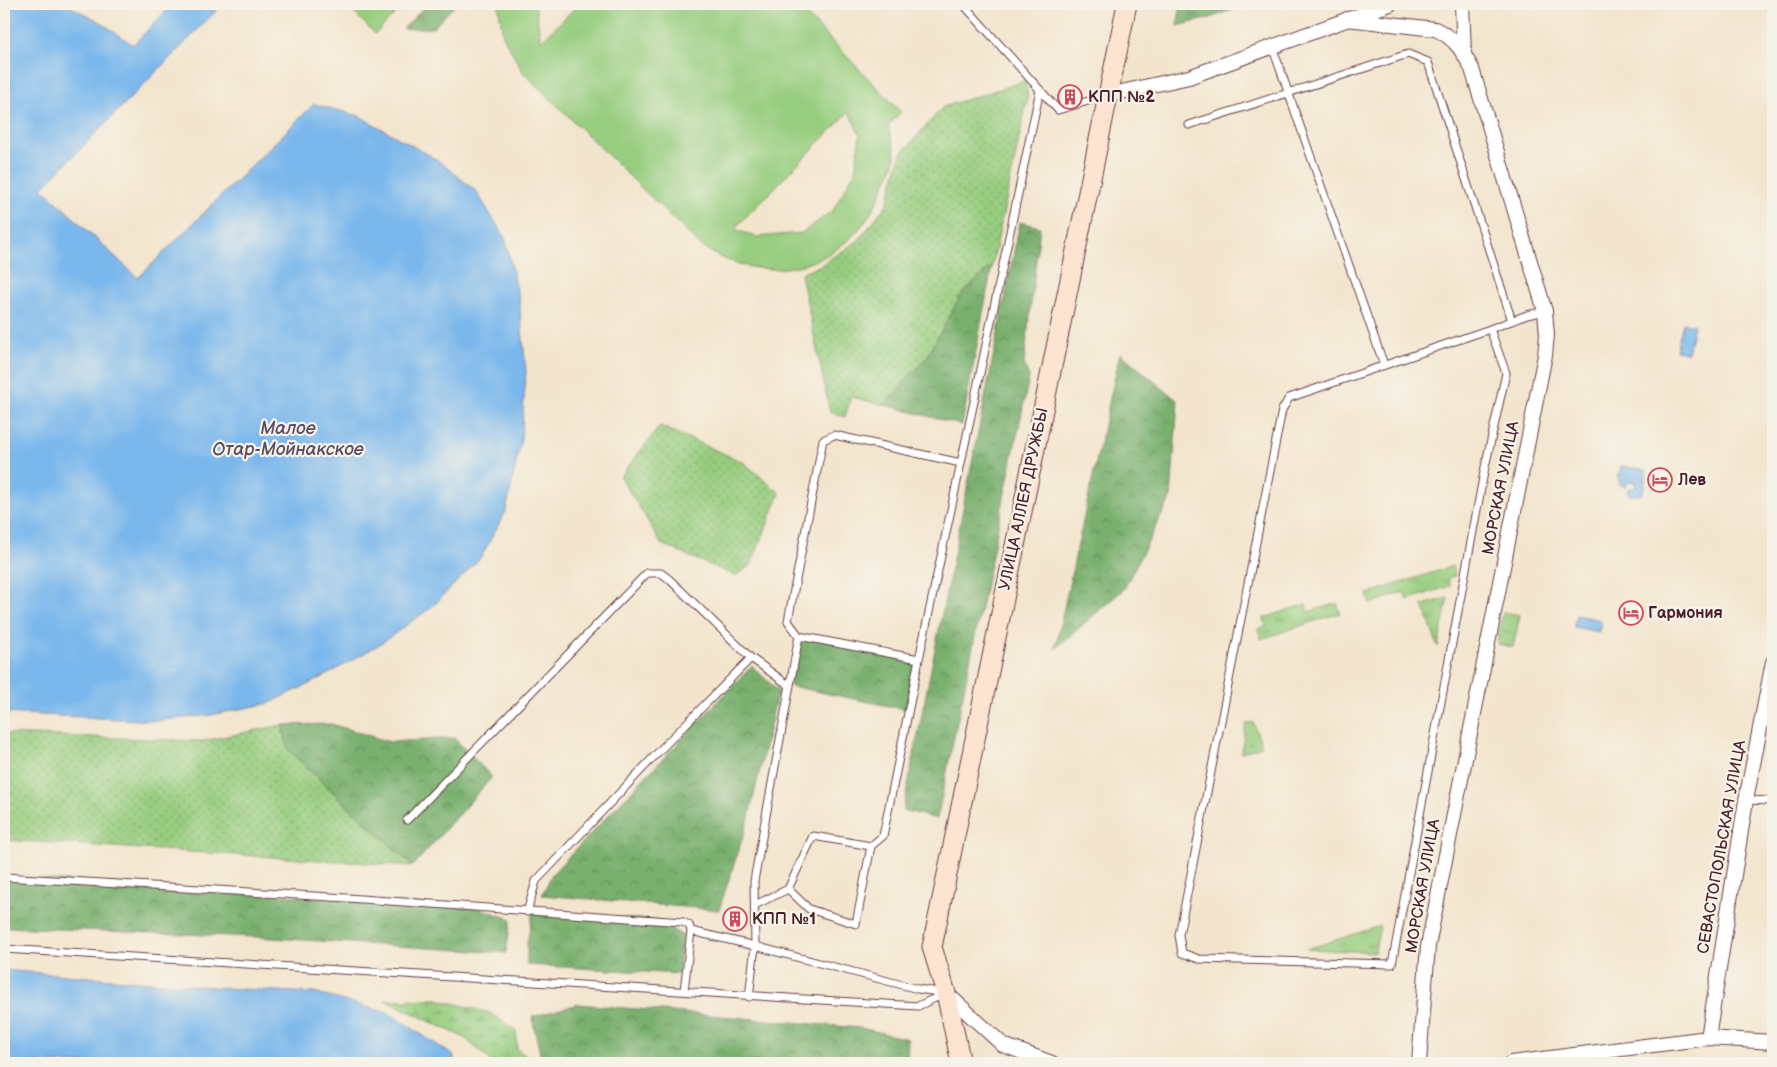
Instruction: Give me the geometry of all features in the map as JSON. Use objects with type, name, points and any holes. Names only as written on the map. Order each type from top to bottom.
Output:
[{"type":"main road","name":"УЛИЦА АЛЛЕЯ ДРУЖБЫ","points":[[961,1063],[946,993],[932,947],[1127,4]]},
{"type":"street","points":[[1108,95],[1189,77],[1390,4]]},
{"type":"street","points":[[1462,4],[1464,53]]},
{"type":"street","name":"МОРСКАЯ УЛИЦА","points":[[1347,19],[1435,29],[1446,33],[1464,53],[1472,69],[1545,311],[1547,335],[1545,355],[1428,946],[1419,1063]]},
{"type":"street","name":"СЕВАСТОПОЛЬСКАЯ УЛИЦА","points":[[1708,1038],[1746,800],[1773,662]]},
{"type":"street","points":[[946,993],[1003,1045],[1052,1063]]},
{"type":"street","points":[[1511,1063],[1708,1038],[1773,1042]]},
{"type":"lane","points":[[963,4],[1058,110],[1108,95]]},
{"type":"lane","points":[[1272,46],[1384,366]]},
{"type":"lane","points":[[1189,126],[1408,54],[1428,62],[1512,321]]},
{"type":"lane","points":[[788,889],[809,909],[856,924],[871,846],[883,836],[1040,90]]},
{"type":"lane","points":[[1490,329],[1506,373],[1485,467],[1392,964],[1199,959],[1182,953],[1179,936],[1282,410],[1289,398],[1512,321],[1545,311]]},
{"type":"lane","points":[[919,659],[799,636],[788,621],[823,440],[834,435],[961,463]]},
{"type":"lane","points":[[407,820],[647,573],[661,573],[669,579],[751,658],[790,686]]},
{"type":"lane","points":[[749,997],[755,946],[754,881],[799,636]]},
{"type":"lane","points":[[527,912],[536,881],[665,745],[751,658]]},
{"type":"lane","points":[[1746,800],[1773,801]]},
{"type":"lane","points":[[754,905],[788,889],[813,836],[871,846]]},
{"type":"lane","points":[[4,877],[347,898],[683,922],[689,924],[691,931],[684,991]]},
{"type":"lane","points":[[691,931],[918,989],[946,993]]},
{"type":"lane","points":[[4,949],[684,991],[749,997],[918,1006],[946,993]]},
{"type":"green space","points":[[346,4],[405,4],[375,34]]},
{"type":"green space","points":[[427,4],[456,4],[433,28],[403,29]]},
{"type":"green space","points":[[498,4],[535,4],[541,41],[579,4],[796,4],[901,112],[888,126],[895,153],[894,164],[870,215],[852,237],[830,253],[806,264],[780,269],[753,267],[726,260],[700,245],[523,72],[503,36]],"holes":[[[849,112],[860,135],[855,172],[833,210],[802,233],[757,237],[734,229]]]},
{"type":"green space","points":[[1181,4],[1246,4],[1210,18],[1177,26]]},
{"type":"green space","points":[[1025,81],[1028,97],[992,266],[961,295],[927,357],[885,405],[851,397],[845,417],[830,412],[801,274],[819,266],[858,241],[887,204],[901,154],[943,107]]},
{"type":"green space","points":[[1020,222],[1040,227],[1024,363],[1029,378],[937,819],[903,810]]},
{"type":"green space","points":[[992,266],[962,425],[885,405],[927,357],[961,295]]},
{"type":"green space","points":[[1120,353],[1178,401],[1171,497],[1124,589],[1055,649]]},
{"type":"green space","points":[[660,426],[743,462],[780,493],[751,565],[735,576],[661,544],[620,477]]},
{"type":"green space","points":[[1452,566],[1455,576],[1448,578],[1450,586],[1407,600],[1404,592],[1370,604],[1367,594]]},
{"type":"green space","points":[[1448,598],[1438,647],[1423,605]]},
{"type":"green space","points":[[1337,603],[1340,613],[1261,639],[1258,629],[1266,626],[1264,618],[1306,604],[1308,612]]},
{"type":"green space","points":[[1503,612],[1520,615],[1513,647],[1497,644]]},
{"type":"green space","points":[[799,636],[919,659],[908,710],[790,686]]},
{"type":"green space","points":[[752,666],[778,691],[748,821],[719,910],[542,895],[552,874]]},
{"type":"green space","points":[[1253,722],[1262,746],[1241,753],[1246,724]]},
{"type":"green space","points":[[331,724],[390,742],[454,738],[492,777],[413,866],[289,751],[282,725]]},
{"type":"green space","points":[[282,725],[289,751],[413,866],[4,840],[4,734],[203,741]]},
{"type":"green space","points":[[4,877],[479,908],[511,919],[506,953],[256,937],[4,927]]},
{"type":"green space","points":[[533,912],[657,920],[683,936],[678,974],[527,965],[527,943]]},
{"type":"green space","points":[[1380,926],[1375,952],[1307,949]]},
{"type":"green space","points":[[437,999],[490,1013],[516,1031],[517,1049],[535,1063],[489,1063],[490,1060],[465,1038],[385,1000]]},
{"type":"green space","points":[[578,1004],[861,1028],[908,1039],[907,1063],[542,1063],[532,1017]]},
{"type":"water","name":"Малое Отар-Мойнакское","points":[[4,4],[65,4],[99,21],[133,45],[173,4],[223,4],[42,188],[138,278],[314,104],[359,116],[436,159],[476,191],[505,238],[519,299],[526,371],[521,440],[506,511],[481,557],[433,606],[383,642],[327,675],[270,703],[211,715],[156,721],[4,713]]},
{"type":"water","points":[[1683,323],[1694,325],[1688,353],[1676,350]]},
{"type":"water","points":[[1621,466],[1647,470],[1643,492],[1640,495],[1630,495],[1627,492],[1629,487],[1632,489],[1636,487],[1634,481],[1628,482],[1625,487],[1620,484],[1618,479]]},
{"type":"water","points":[[1576,615],[1601,620],[1599,632],[1574,627]]},
{"type":"water","points":[[4,970],[222,988],[314,993],[389,1013],[454,1056],[453,1063],[4,1063]]},
{"type":"place","name":"КПП №2","points":[[1070,97]]},
{"type":"place","name":"Лев","points":[[1660,480]]},
{"type":"place","name":"Гармония","points":[[1631,613]]},
{"type":"place","name":"КПП №1","points":[[735,919]]}]
